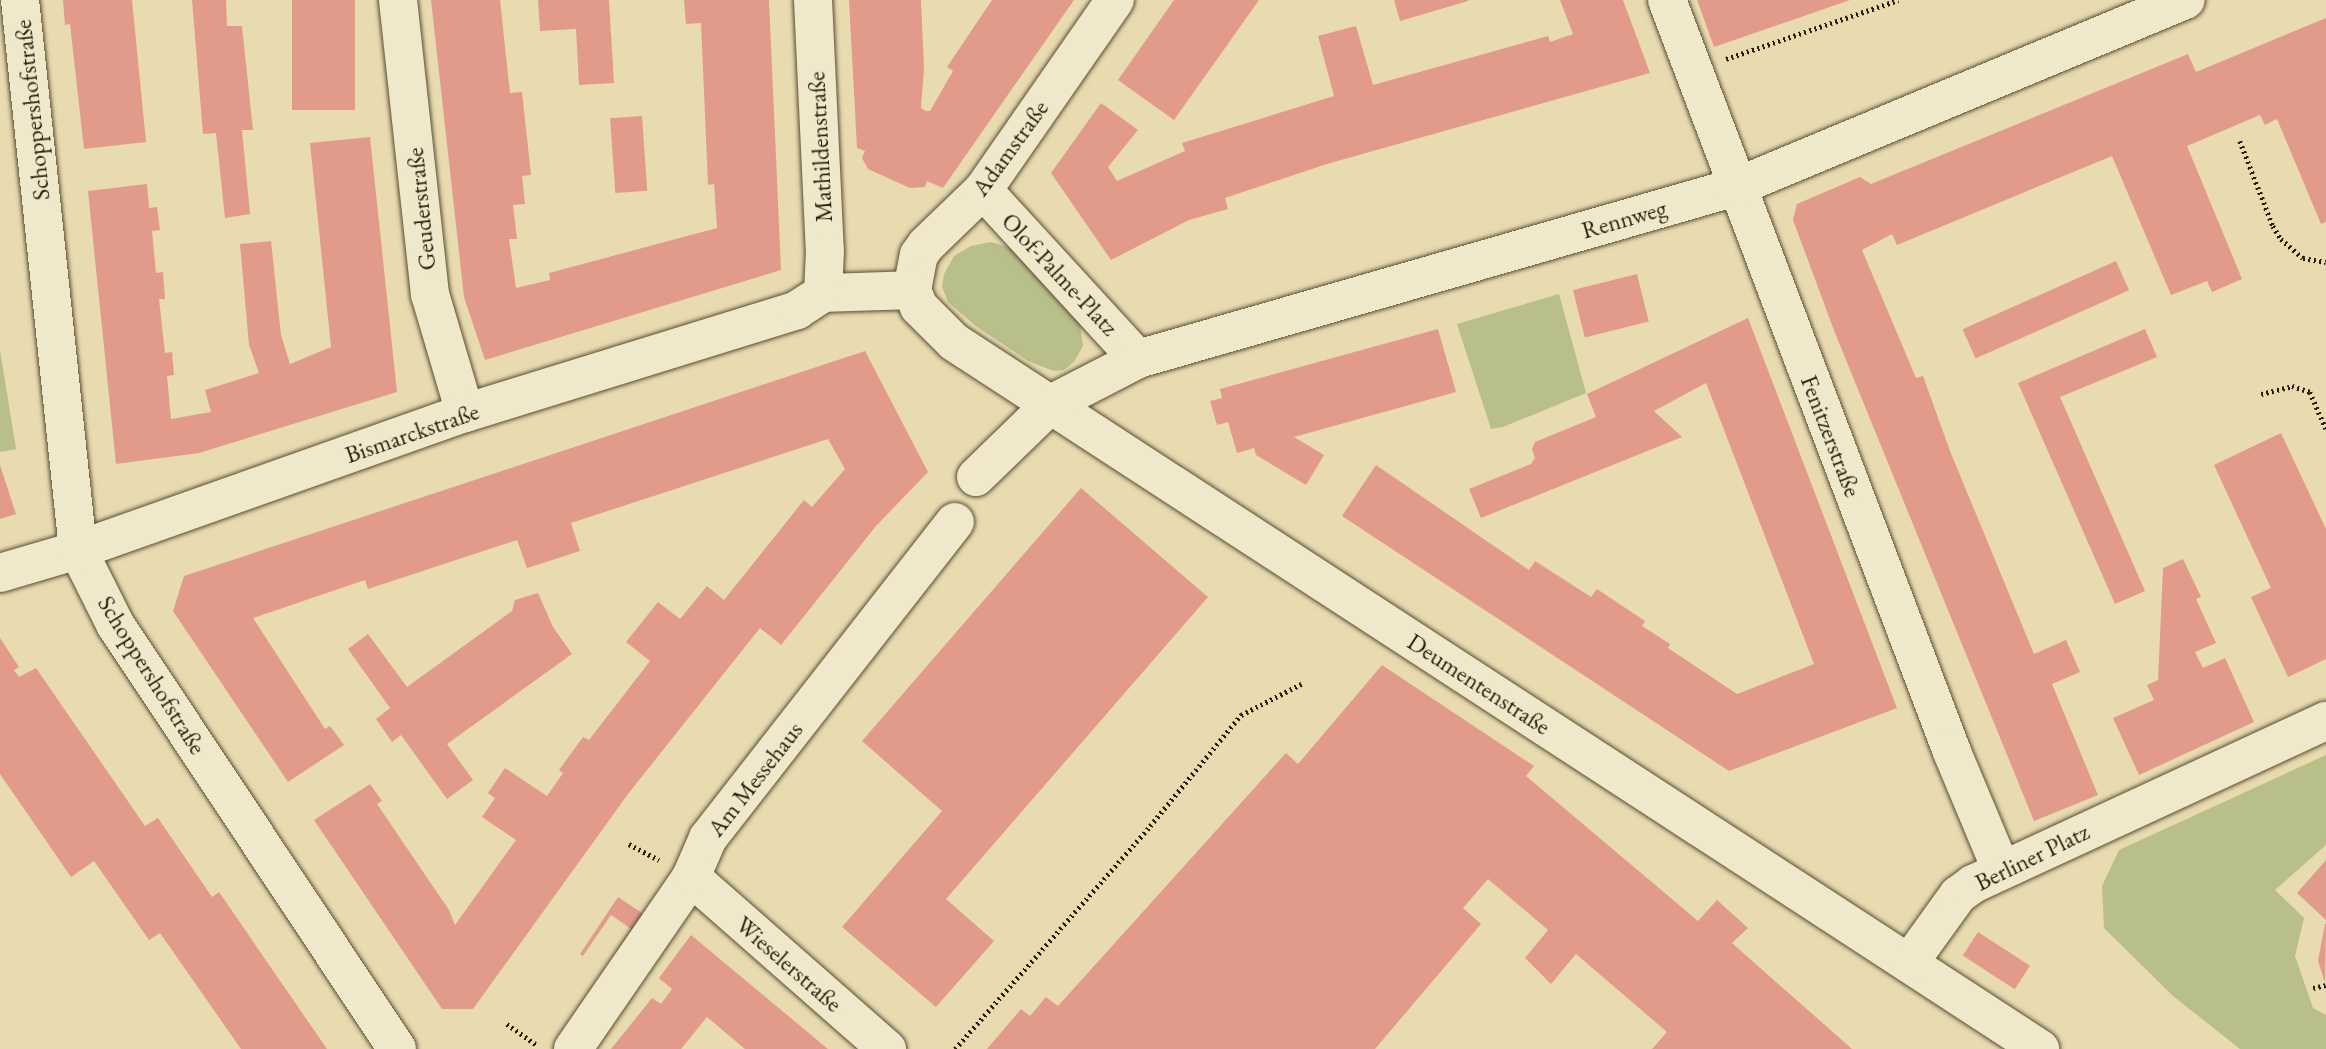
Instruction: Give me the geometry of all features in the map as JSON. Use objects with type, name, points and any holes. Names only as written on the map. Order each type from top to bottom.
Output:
[{"type":"street","name":"Schoppershofstraße","points":[[20,0],[16,100],[78,550],[115,624],[397,1049]]},
{"type":"street","name":"Geuderstraße","points":[[398,0],[430,294],[466,413]]},
{"type":"street","name":"Mathildenstraße","points":[[813,0],[825,251],[823,293]]},
{"type":"street","name":"Adamstraße","points":[[912,290],[919,255],[926,245],[983,190],[1115,0]]},
{"type":"street","name":"Fenitzerstraße","points":[[1667,0],[1952,752],[2001,869]]},
{"type":"street","name":"Rennweg","points":[[1051,404],[1138,359],[1736,187],[2186,0]]},
{"type":"street","name":"Olof-Palme-Platz","points":[[983,190],[1138,359]]},
{"type":"street","points":[[823,293],[912,290],[919,307],[954,342],[1051,404],[976,477]]},
{"type":"street","name":"Bismarckstraße","points":[[0,573],[78,550],[466,413],[796,310],[823,293]]},
{"type":"street","name":"Deumentenstraße","points":[[1051,404],[1909,962]]},
{"type":"street","name":"Am Messehaus","points":[[573,1049],[691,877],[708,838],[955,522]]},
{"type":"street","name":"Berliner Platz","points":[[1909,962],[1958,895],[2001,869],[2326,721]]},
{"type":"street","name":"Wieselerstraße","points":[[691,877],[887,1049]]},
{"type":"street","points":[[1909,962],[2040,1049]]},
{"type":"path","points":[[1695,69],[1898,0]]},
{"type":"path","points":[[2240,141],[2273,226],[2281,239],[2303,258],[2326,262]]},
{"type":"path","points":[[2261,394],[2292,386],[2310,392],[2326,429]]},
{"type":"path","points":[[956,1049],[1150,826],[1241,715],[1301,684]]},
{"type":"path","points":[[2313,988],[2326,985]]},
{"type":"path","points":[[507,1024],[544,1049]]},
{"type":"green space","points":[[991,242],[1014,249],[1080,323],[1083,346],[1074,362],[1064,370],[1054,371],[1028,361],[977,327],[948,302],[942,287],[944,274],[954,256],[971,246]]},
{"type":"green space","points":[[1559,294],[1586,393],[1503,427],[1491,429],[1457,324]]},
{"type":"green space","points":[[0,350],[16,449],[0,452]]},
{"type":"green space","points":[[2326,755],[2326,845],[2275,890],[2304,918],[2295,956],[2313,1008],[2326,1015],[2326,1049],[2240,1049],[2173,996],[2104,928],[2102,886],[2119,850]]},
{"type":"building","points":[[63,0],[132,0],[146,142],[84,149],[70,24],[65,25]]},
{"type":"building","points":[[192,0],[226,0],[227,26],[242,26],[253,130],[242,130],[250,214],[225,218],[216,133],[203,134]]},
{"type":"building","points":[[292,0],[355,0],[355,110],[292,110]]},
{"type":"building","points":[[431,0],[500,0],[510,93],[522,92],[531,175],[522,176],[525,204],[513,205],[517,239],[509,239],[516,288],[550,280],[549,273],[717,228],[714,184],[708,185],[701,23],[686,24],[684,0],[769,0],[781,270],[485,360],[464,297]]},
{"type":"building","points":[[538,0],[609,0],[614,83],[579,85],[576,29],[540,31]]},
{"type":"building","points":[[849,0],[921,0],[924,69],[921,108],[930,111],[953,71],[947,67],[992,0],[1074,0],[943,188],[927,181],[925,187],[910,188],[868,169],[862,158],[865,151],[857,148]]},
{"type":"building","points":[[1174,0],[1259,0],[1174,120],[1118,80]]},
{"type":"building","points":[[1394,0],[1468,0],[1468,1],[1400,21]]},
{"type":"building","points":[[1560,0],[1623,0],[1650,73],[1327,164],[1225,198],[1228,209],[1189,220],[1111,260],[1051,173],[1101,103],[1138,130],[1108,167],[1117,181],[1185,151],[1182,143],[1334,96],[1318,36],[1356,26],[1373,85],[1548,36],[1550,42],[1573,34]]},
{"type":"building","points":[[1697,0],[1850,0],[1714,47]]},
{"type":"building","points":[[2326,18],[2326,222],[2321,224],[2277,119],[2265,125],[2260,115],[2187,146],[2242,279],[2212,292],[2207,281],[2171,295],[2112,156],[1897,245],[1892,234],[1862,250],[1916,378],[1923,376],[1950,451],[2034,654],[2066,640],[2080,672],[2052,684],[2098,795],[2034,821],[1835,333],[1793,220],[1797,204],[1860,177],[1871,184],[2188,54],[2196,72]]},
{"type":"building","points":[[642,116],[647,191],[615,193],[610,118]]},
{"type":"building","points":[[370,137],[397,392],[199,453],[116,464],[88,191],[147,184],[149,208],[157,207],[160,230],[152,231],[156,273],[163,272],[165,299],[159,299],[165,353],[172,352],[174,375],[167,376],[171,419],[211,412],[205,390],[259,373],[249,345],[240,244],[271,241],[281,335],[290,364],[331,347],[310,143]]},
{"type":"building","points":[[2116,261],[2129,290],[1976,359],[1963,329]]},
{"type":"building","points":[[1637,274],[1649,322],[1585,338],[1573,290]]},
{"type":"building","points":[[1748,318],[1897,708],[1729,771],[1342,516],[1376,465],[1529,570],[1535,561],[1591,597],[1597,589],[1645,621],[1642,626],[1670,644],[1668,648],[1737,694],[1814,664],[1706,383],[1654,411],[1682,437],[1481,518],[1469,489],[1531,464],[1535,458],[1532,449],[1535,442],[1596,417],[1587,394]]},
{"type":"building","points":[[1438,329],[1456,392],[1294,437],[1324,455],[1306,485],[1256,455],[1254,448],[1237,453],[1228,422],[1217,425],[1210,401],[1222,398],[1220,389]]},
{"type":"building","points":[[2145,329],[2157,357],[2060,397],[2145,591],[2115,604],[2018,383]]},
{"type":"building","points":[[865,351],[928,472],[876,526],[781,645],[760,628],[628,794],[473,1009],[442,1009],[314,820],[370,784],[382,801],[377,804],[449,910],[455,925],[516,840],[482,817],[495,798],[488,793],[505,768],[547,796],[563,773],[559,770],[583,737],[589,740],[650,661],[626,642],[658,602],[680,619],[707,586],[724,600],[804,500],[812,507],[845,469],[828,439],[571,523],[580,551],[527,568],[517,540],[368,589],[365,580],[253,618],[325,729],[330,726],[344,745],[288,782],[173,611],[184,576]]},
{"type":"building","points":[[2281,433],[2326,529],[2326,659],[2288,677],[2251,597],[2271,588],[2214,465]]},
{"type":"building","points":[[0,465],[16,514],[0,519]]},
{"type":"building","points":[[1081,488],[1208,597],[946,899],[994,941],[936,1007],[842,927],[942,811],[862,741]]},
{"type":"building","points":[[2183,559],[2201,597],[2196,599],[2216,643],[2195,652],[2203,668],[2225,658],[2254,722],[2139,775],[2113,718],[2154,700],[2147,685],[2158,680],[2163,568]]},
{"type":"building","points":[[538,593],[553,627],[572,654],[447,744],[473,780],[447,799],[401,735],[392,742],[376,719],[390,708],[348,649],[368,634],[407,687],[512,611],[515,600]]},
{"type":"building","points":[[0,638],[19,667],[14,670],[19,677],[36,668],[145,826],[158,818],[212,897],[219,892],[327,1049],[241,1049],[160,933],[149,940],[94,861],[71,877],[0,774]]},
{"type":"building","points":[[1382,665],[1534,766],[1526,776],[1698,921],[1717,900],[1748,928],[1732,943],[1852,1049],[1652,1049],[1667,1032],[1576,954],[1551,984],[1525,958],[1548,930],[1488,879],[1463,908],[1481,924],[1375,1049],[987,1049],[1021,1009],[1030,1016],[1046,997],[1058,1006],[1286,753],[1298,764]]},
{"type":"building","points":[[2326,860],[2326,920],[2297,893]]},
{"type":"building","points":[[618,897],[645,915],[608,972],[604,970],[631,929],[611,915],[583,956],[580,954]]},
{"type":"building","points":[[2326,924],[2325,983],[2318,961]]},
{"type":"building","points":[[1978,932],[2030,966],[2015,989],[1963,955]]},
{"type":"building","points":[[691,935],[828,1049],[745,1049],[707,1017],[681,1049],[611,1049],[652,998],[661,1004],[672,989],[659,978]]}]
